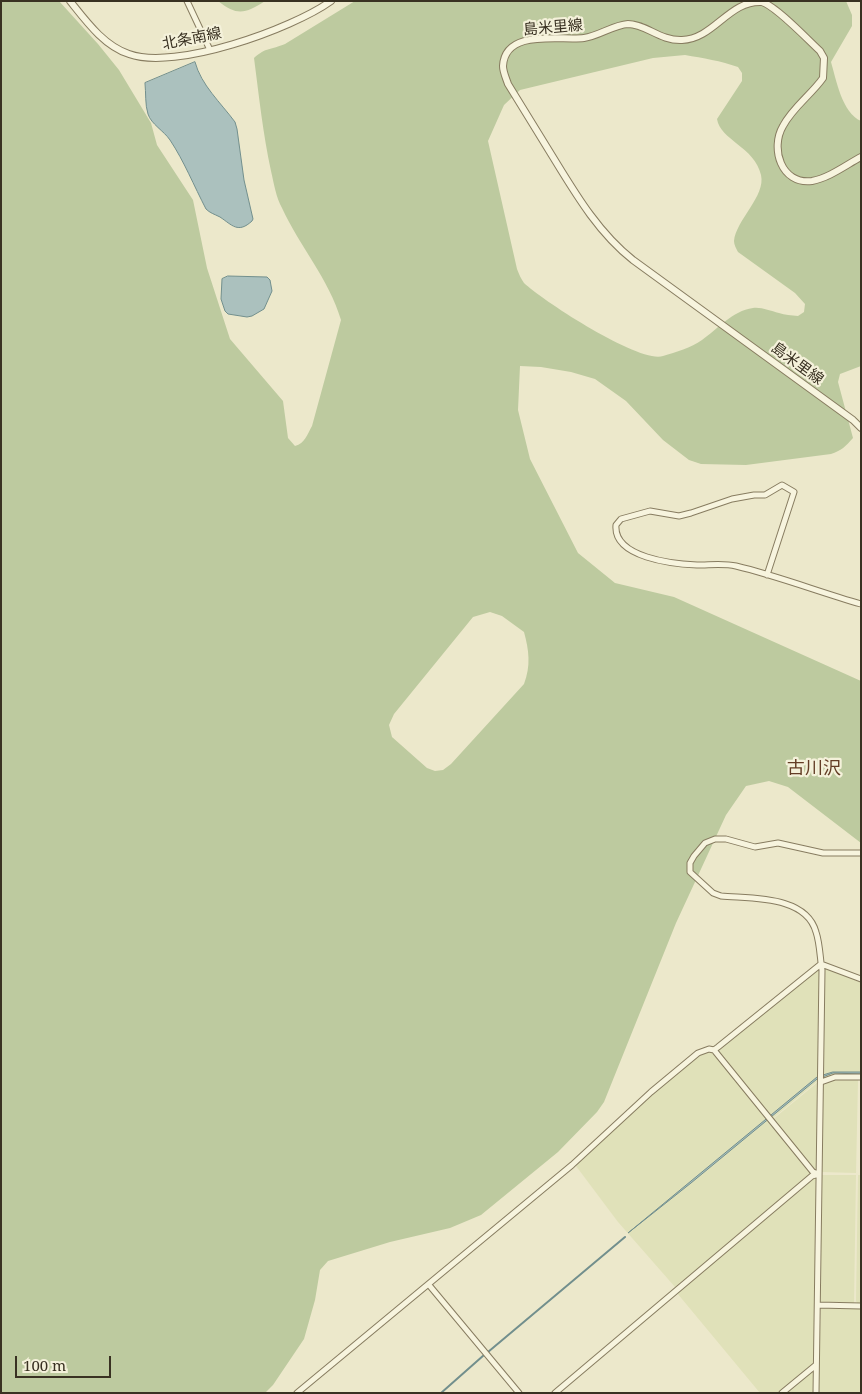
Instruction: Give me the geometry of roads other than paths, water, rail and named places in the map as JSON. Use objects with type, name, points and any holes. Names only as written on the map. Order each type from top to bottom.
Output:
[{"type":"street","name":"北条南線","points":[[70,1],[111,45],[129,54],[147,58],[168,58],[210,50],[270,32],[293,23],[331,1]]},
{"type":"street","points":[[188,1],[210,50]]},
{"type":"street","name":"島米里線","points":[[861,157],[814,181],[804,182],[790,175],[782,167],[777,153],[778,138],[783,126],[792,113],[823,78],[824,58],[820,51],[774,9],[763,2],[740,4],[694,38],[683,40],[660,36],[636,25],[627,24],[583,38],[531,39],[521,42],[509,51],[504,59],[503,68],[508,84],[571,188],[608,238],[633,260],[853,420],[861,428]]},
{"type":"street","points":[[767,575],[794,492],[782,485],[765,495],[732,499],[679,516],[650,511],[621,520],[616,525],[617,537],[625,546],[643,556],[675,563],[732,565],[861,604]]},
{"type":"street","points":[[816,1393],[821,964],[816,930],[805,914],[785,903],[721,896],[713,893],[690,872],[690,863],[705,843],[715,839],[726,839],[755,847],[778,843],[823,853],[861,853]]},
{"type":"street","points":[[821,964],[861,979]]},
{"type":"street","points":[[714,1050],[821,964]]},
{"type":"street","points":[[297,1393],[572,1165],[651,1092],[698,1053],[709,1049],[714,1050],[814,1172],[819,1174]]},
{"type":"street","points":[[821,1082],[835,1077],[861,1077]]},
{"type":"street","points":[[555,1393],[812,1176],[819,1174]]},
{"type":"street","points":[[429,1285],[519,1393]]},
{"type":"street","points":[[818,1306],[861,1306]]},
{"type":"street","points":[[782,1393],[816,1365]]},
{"type":"water","points":[[195,62],[207,86],[235,122],[244,180],[253,219],[243,227],[235,227],[206,209],[175,148],[148,114],[145,83]]},
{"type":"water","points":[[228,276],[267,277],[270,280],[272,291],[264,309],[247,317],[228,314],[221,299],[222,279]]},
{"type":"water","points":[[833,1072],[861,1072],[861,1074],[833,1073],[817,1079],[628,1233],[817,1077]]},
{"type":"waterway","points":[[488,1352],[625,1237]]},
{"type":"waterway","points":[[441,1393],[484,1355]]},
{"type":"district","name":"古川沢","points":[[814,769]]}]
